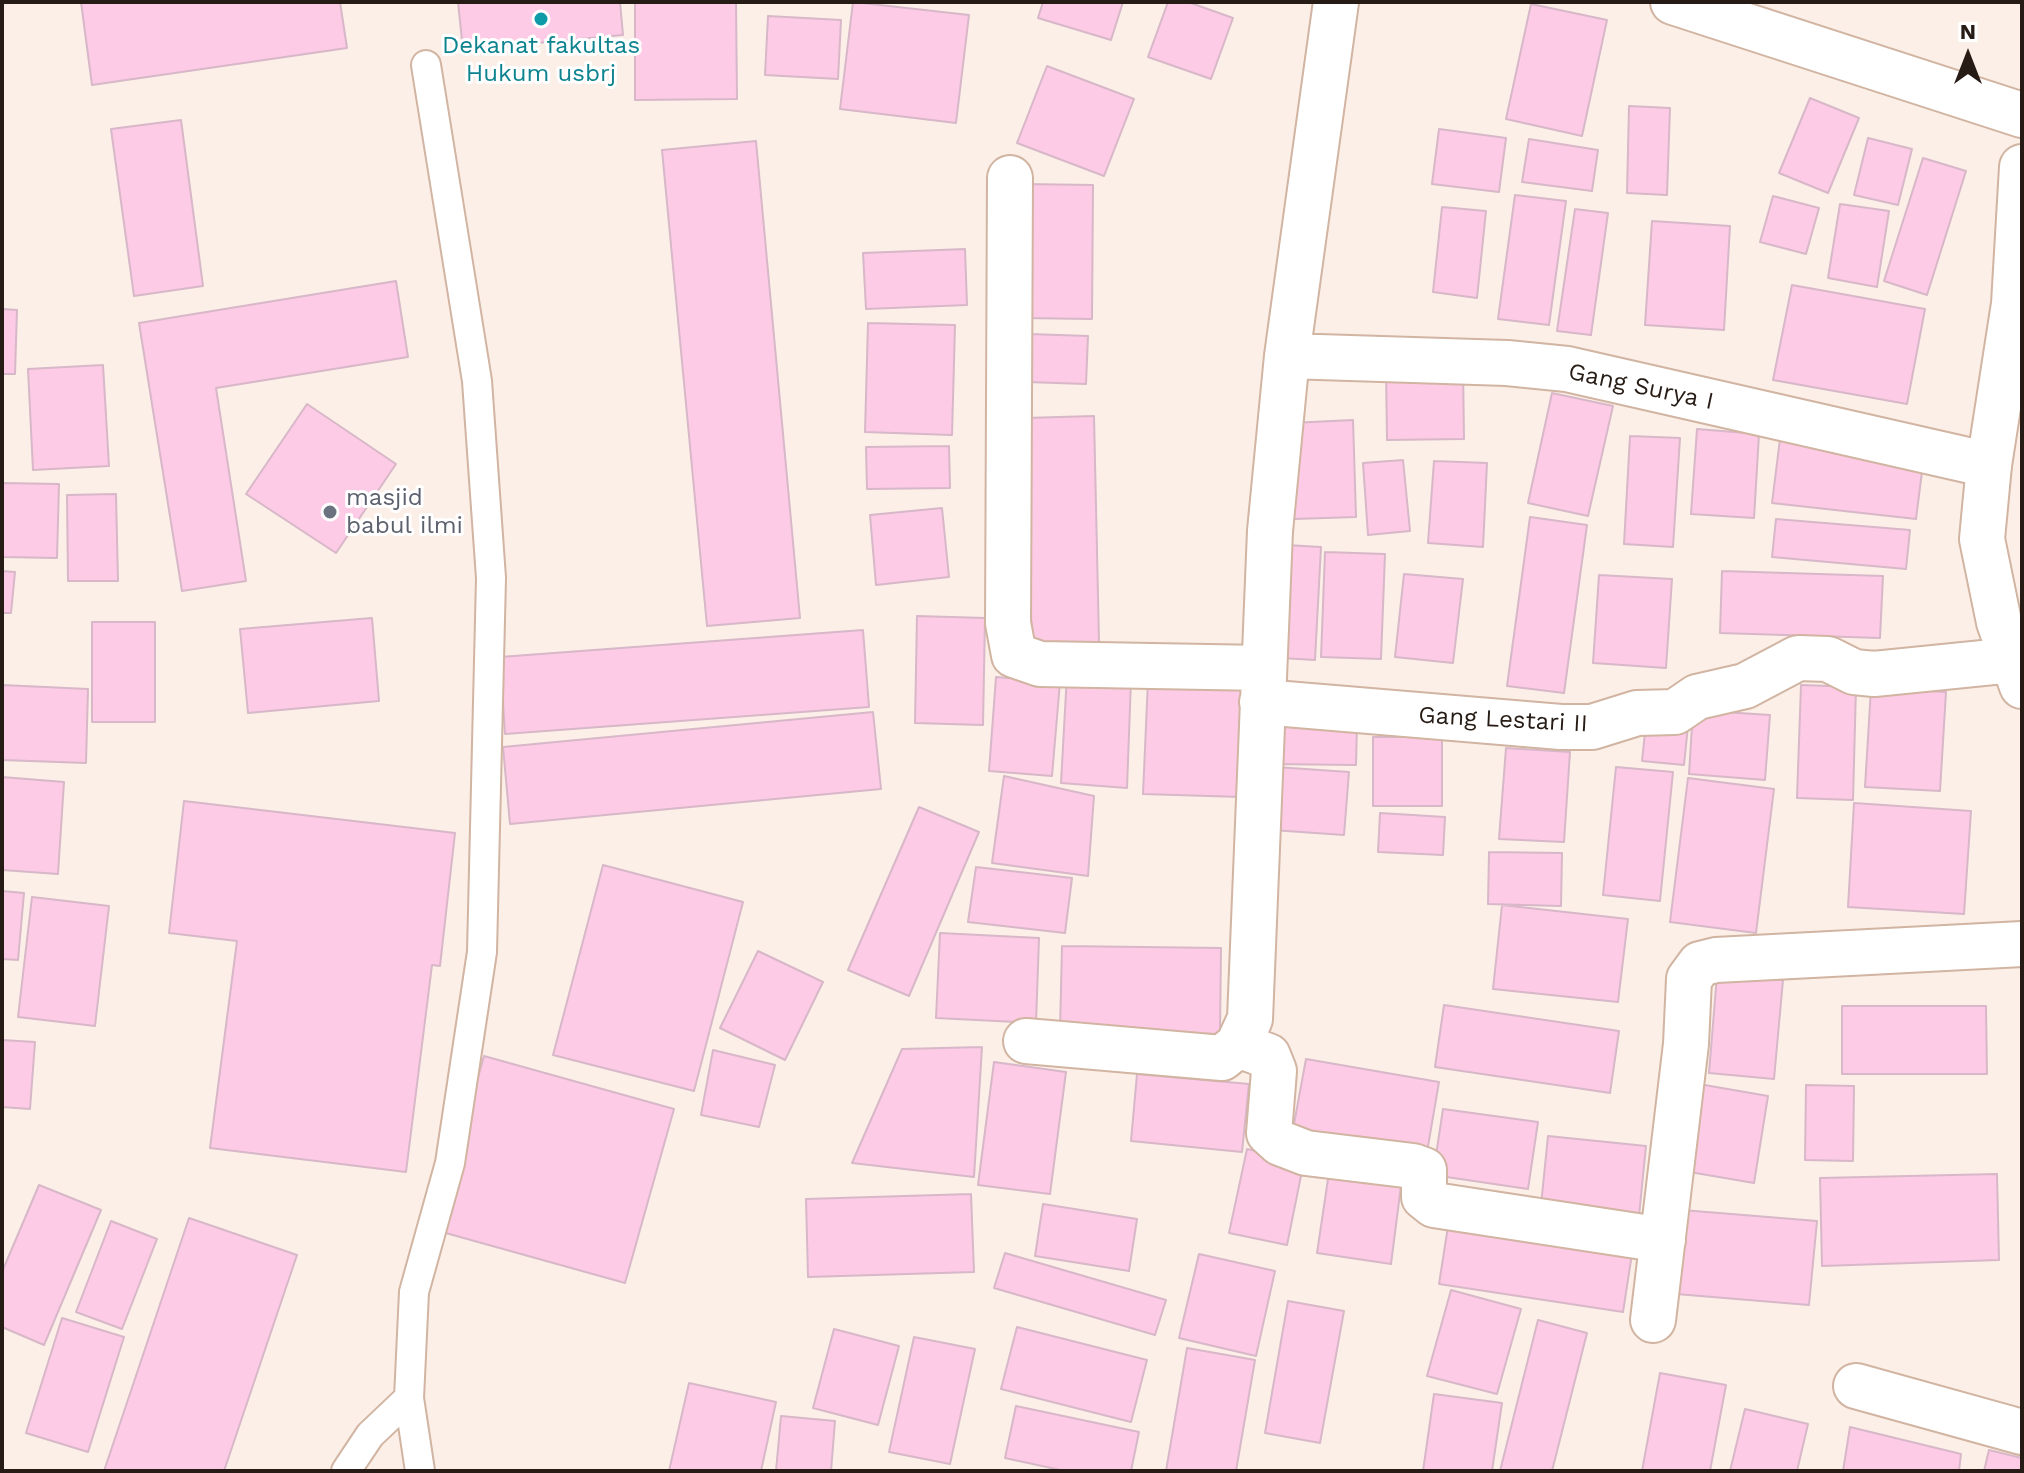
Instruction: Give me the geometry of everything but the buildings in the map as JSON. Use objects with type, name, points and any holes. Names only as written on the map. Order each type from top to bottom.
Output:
[{"type":"street","points":[[1026,1041],[1222,1058],[1238,1045],[1250,1019],[1270,531],[1287,356],[1336,2]]},
{"type":"street","points":[[1673,2],[2022,115]]},
{"type":"street","points":[[2018,673],[1999,622],[1982,539],[1989,465],[2014,304],[2022,167]]},
{"type":"street","name":"Gang Lestari II","points":[[1010,178],[1008,623],[1014,655],[1040,664],[1263,685],[1561,727],[1592,727],[1637,713],[1675,712],[1697,697],[1745,686],[1798,658],[1828,659],[1854,672],[1874,674],[2018,673]]},
{"type":"street","name":"Gang Surya I","points":[[1287,356],[1507,363],[1567,369],[1989,465]]},
{"type":"street","points":[[1653,1320],[1686,1044],[1689,979],[1700,964],[1716,960],[2022,944]]},
{"type":"street","points":[[1238,1045],[1268,1056],[1274,1071],[1269,1133],[1280,1143],[1306,1153],[1424,1170],[1424,1197],[1434,1205],[1663,1240]]},
{"type":"street","points":[[1856,1386],[2022,1432]]},
{"type":"lane","points":[[420,1471],[409,1398],[414,1292],[450,1163],[482,952],[491,578],[477,381],[426,65]]},
{"type":"lane","points":[[346,1471],[370,1435],[409,1398]]},
{"type":"place","name":"Dekanat fakultas Hukum usbrj","points":[[541,19]]},
{"type":"place","name":"masjid babul ilmi","points":[[330,512]]}]
